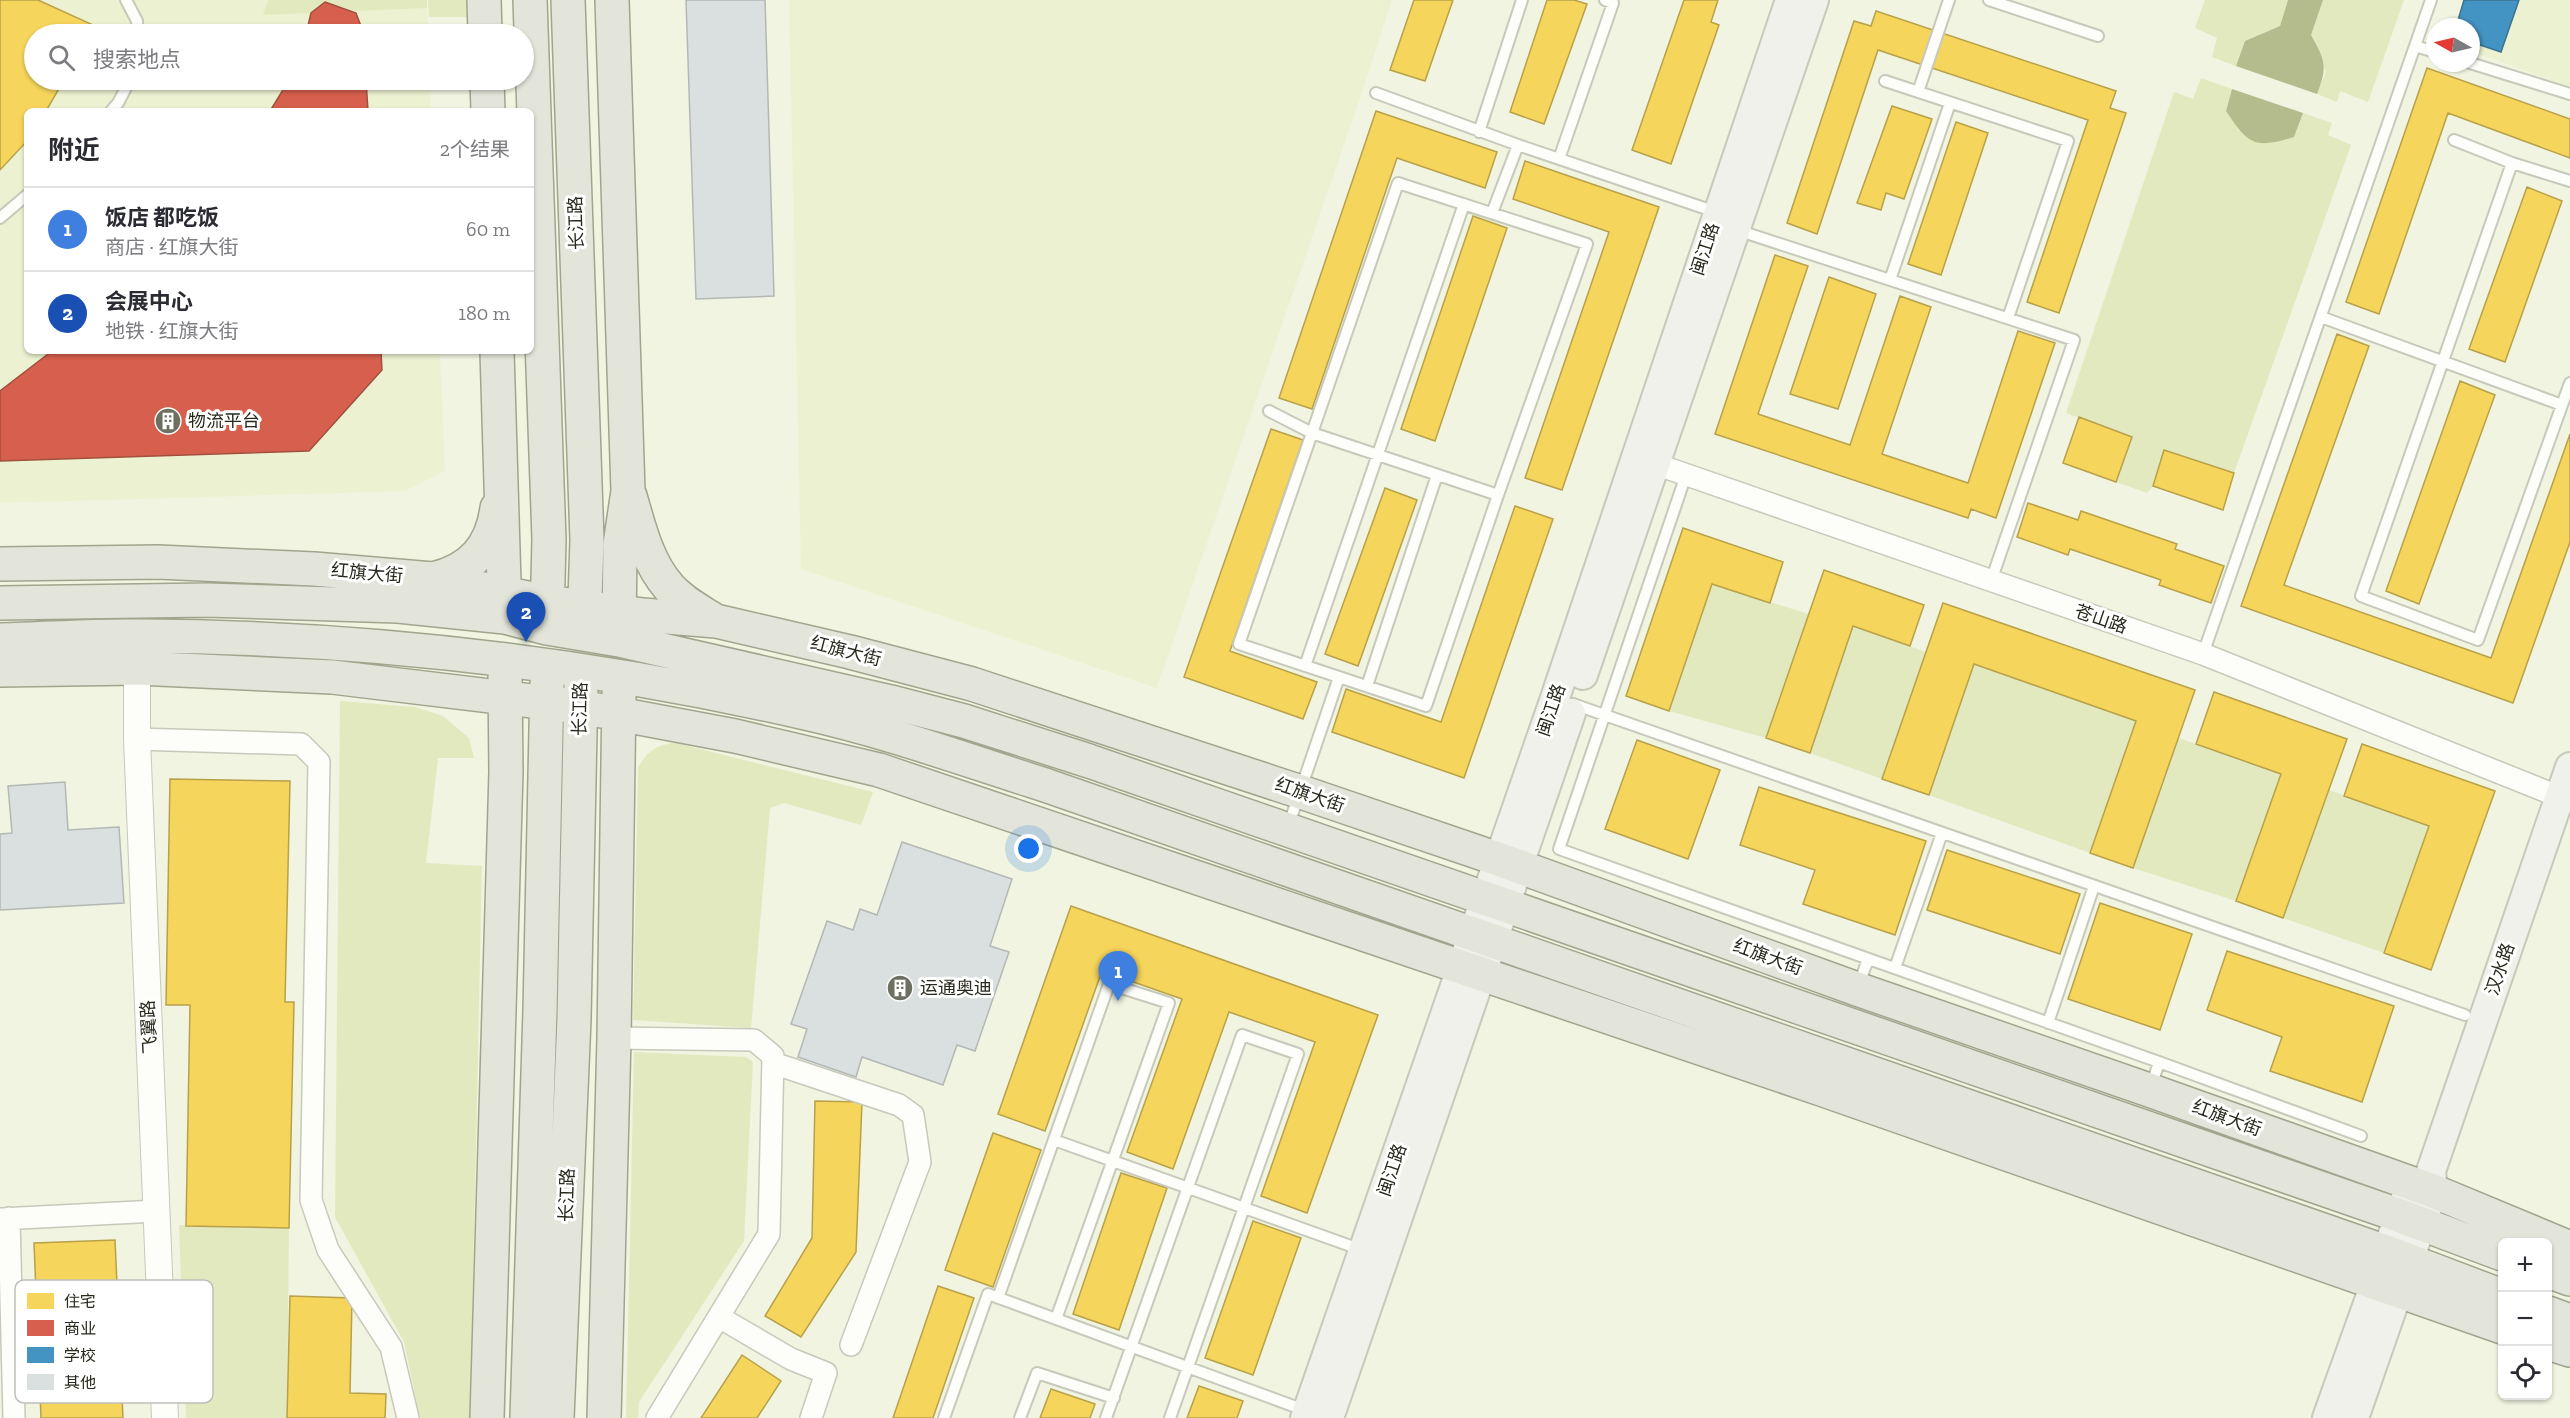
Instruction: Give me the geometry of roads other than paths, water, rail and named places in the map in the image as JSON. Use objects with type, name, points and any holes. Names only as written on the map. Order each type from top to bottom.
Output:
[{"type":"main road","points":[[484,0],[485,24]]},
{"type":"main road","name":"长江路","points":[[530,0],[531,24]]},
{"type":"main road","name":"长江路","points":[[557,1418],[574,1019],[581,670],[587,540],[568,0]]},
{"type":"main road","points":[[604,1418],[614,1038],[620,545],[628,491],[612,0]]},
{"type":"main road","name":"闽江路","points":[[1314,1416],[1364,1251],[1484,936],[1564,702],[1645,461],[1790,0]]},
{"type":"main road","name":"闽江路","points":[[1722,221],[1814,0]]},
{"type":"main road","points":[[487,90],[488,108]]},
{"type":"main road","name":"长江路","points":[[533,90],[534,108]]},
{"type":"main road","name":"长江路","points":[[527,1418],[540,1011],[548,615],[548,527],[534,117]]},
{"type":"main road","points":[[487,1418],[506,772],[505,606],[497,354]]},
{"type":"main road","points":[[433,579],[457,573],[486,545],[496,518],[502,474]]},
{"type":"main road","points":[[628,491],[644,540],[659,573],[681,599],[716,621]]},
{"type":"main road","name":"红旗大街","points":[[0,564],[158,562],[314,569],[433,579],[505,606],[548,615],[619,625],[964,721],[1089,761],[2498,1253]]},
{"type":"main road","name":"红旗大街","points":[[0,603],[207,600],[398,606],[505,606]]},
{"type":"main road","name":"红旗大街","points":[[619,625],[643,615],[716,621],[850,652],[972,684],[1301,792],[1508,864],[1863,974],[2154,1076],[2425,1182],[2570,1248]]},
{"type":"main road","points":[[0,640],[138,636],[407,649],[581,670],[807,713],[915,743],[1045,785],[1484,936],[2397,1256],[2498,1294]]},
{"type":"main road","points":[[0,670],[137,668],[332,677],[431,688],[581,707],[735,736],[879,770],[1821,1089],[2498,1326]]},
{"type":"main road","points":[[431,688],[459,702],[489,727],[499,745],[506,772]]},
{"type":"main road","points":[[616,806],[622,773],[632,750],[648,735],[680,726]]},
{"type":"main road","name":"汉水路","points":[[2327,1418],[2386,1287],[2565,799],[2570,767]]},
{"type":"main road","name":"闽江路","points":[[1314,1416],[1471,971]]},
{"type":"main road","points":[[2552,1273],[2570,1279]]},
{"type":"main road","name":"汉水路","points":[[2354,1418],[2386,1287]]},
{"type":"main road","points":[[2552,1315],[2570,1321]]},
{"type":"main road","points":[[2552,1345],[2570,1350]]},
{"type":"street","name":"苍山路","points":[[1645,461],[2203,654],[2565,799]]},
{"type":"street","name":"飞翼路","points":[[138,636],[136,739],[160,1280]]},
{"type":"street","points":[[136,739],[301,744],[319,762],[311,1200],[328,1250],[391,1347],[408,1418]]},
{"type":"street","points":[[614,1038],[754,1040],[773,1056],[769,1234],[657,1418]]},
{"type":"street","points":[[773,1063],[899,1105],[913,1115],[920,1161],[851,1345]]},
{"type":"street","points":[[14,1418],[4,1219],[158,1211]]},
{"type":"street","points":[[718,1317],[791,1359],[826,1373],[811,1418]]},
{"type":"street","name":"飞翼路","points":[[164,1403],[165,1418]]},
{"type":"lane","points":[[126,0],[137,24]]},
{"type":"lane","points":[[1479,132],[1522,0]]},
{"type":"lane","points":[[1559,159],[1613,3],[1605,0]]},
{"type":"lane","points":[[1918,92],[1949,0]]},
{"type":"lane","points":[[1989,0],[2098,36]]},
{"type":"lane","points":[[2203,654],[2431,0]]},
{"type":"lane","points":[[2415,46],[2426,49]]},
{"type":"lane","points":[[2480,66],[2570,94]]},
{"type":"lane","points":[[1885,81],[2068,141],[2008,318]]},
{"type":"lane","points":[[114,108],[125,90]]},
{"type":"lane","points":[[1376,93],[1722,221],[1890,280],[2074,340],[1991,580]]},
{"type":"lane","points":[[1890,280],[1950,103]]},
{"type":"lane","points":[[2454,140],[2512,163],[2570,181]]},
{"type":"lane","points":[[1492,213],[1518,145]]},
{"type":"lane","points":[[2512,163],[2361,596],[2478,640],[2570,383]]},
{"type":"lane","points":[[1398,183],[1464,204],[1587,243],[1426,706],[1239,644],[1398,183]]},
{"type":"lane","points":[[0,218],[24,198]]},
{"type":"lane","points":[[1305,666],[1464,204]]},
{"type":"lane","points":[[2321,317],[2562,405]]},
{"type":"lane","points":[[1269,411],[1312,433],[1498,495]]},
{"type":"lane","points":[[1367,687],[1437,475]]},
{"type":"lane","points":[[1686,475],[1559,849],[1863,974],[1895,968],[2048,1023],[2154,1076],[2361,1137]]},
{"type":"lane","points":[[1287,831],[1339,677]]},
{"type":"lane","points":[[1564,702],[2465,1015]]},
{"type":"lane","points":[[1895,968],[1942,833]]},
{"type":"lane","points":[[2048,1023],[2094,886]]},
{"type":"lane","points":[[998,1298],[1109,984],[1169,1003],[1056,1319]]},
{"type":"lane","points":[[1106,1418],[1242,1035],[1298,1054],[1170,1418]]},
{"type":"lane","points":[[1054,1140],[1364,1251]]},
{"type":"lane","points":[[945,1418],[988,1294],[1314,1416]]},
{"type":"lane","points":[[1020,1418],[1037,1373],[1114,1398]]},
{"type":"place","name":"物流平台","points":[[168,421]]},
{"type":"place","name":"会展中心","points":[[526,642]]},
{"type":"place","name":"运通奥迪","points":[[900,988]]},
{"type":"place","name":"饭店 都吃饭","points":[[1118,1001]]}]
